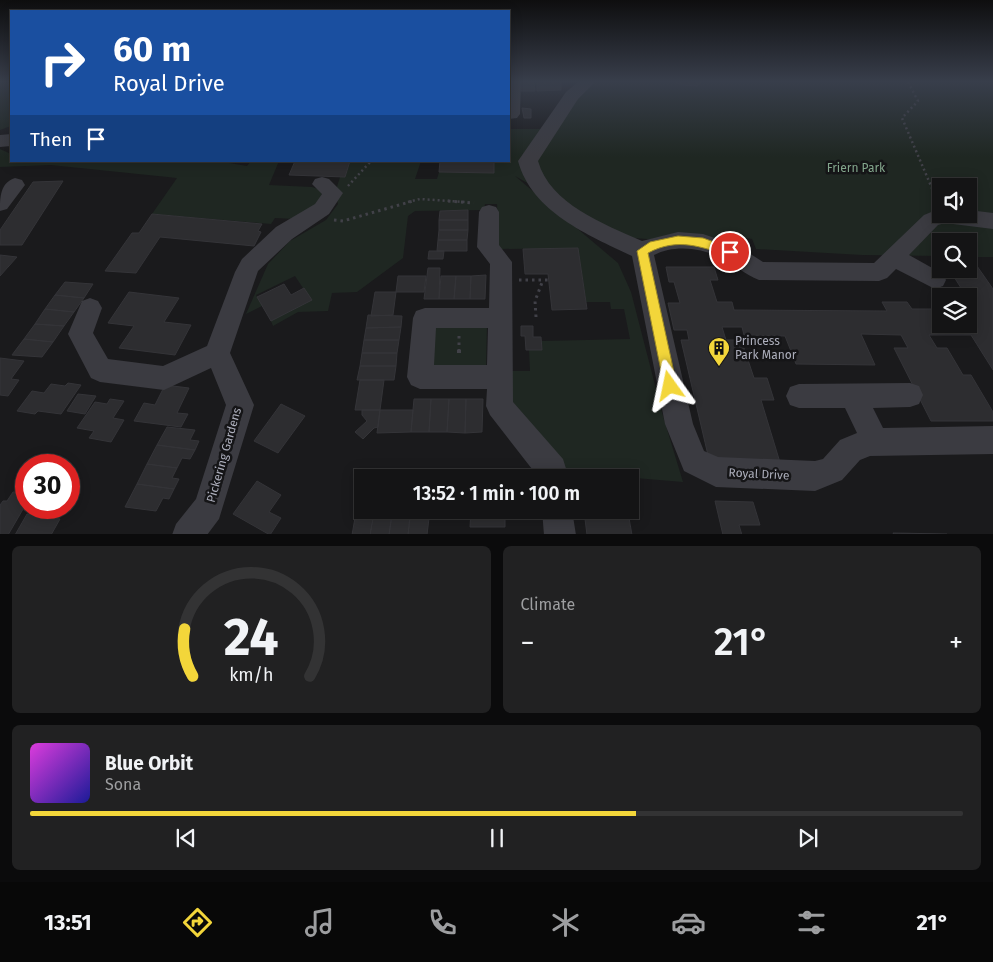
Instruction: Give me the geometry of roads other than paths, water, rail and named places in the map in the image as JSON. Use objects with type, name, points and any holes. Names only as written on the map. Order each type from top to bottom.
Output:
[{"type":"street","points":[[511,107],[511,114]]},
{"type":"street","points":[[565,107],[528,161],[529,172],[542,189],[564,209],[606,234],[642,251],[654,245],[678,240],[703,242],[730,252],[758,271],[879,272],[931,220],[944,215],[993,221]]},
{"type":"street","points":[[90,308],[80,334],[100,370],[164,378],[217,353],[250,265],[284,233],[322,209],[333,193],[322,184]]},
{"type":"street","points":[[0,204],[15,185]]},
{"type":"street","points":[[489,212],[488,247],[501,262],[499,318],[500,406],[553,469]]},
{"type":"street","name":"Royal Drive","points":[[642,251],[678,424],[694,461],[716,472],[815,476],[832,470],[850,450],[875,442],[993,440]]},
{"type":"street","points":[[894,257],[935,280]]},
{"type":"street","points":[[499,318],[425,318],[420,377],[499,377]]},
{"type":"street","name":"Pickering Gardens","points":[[187,534],[208,508],[240,405],[217,353]]},
{"type":"street","points":[[798,396],[910,395]]},
{"type":"street","points":[[853,396],[875,442]]},
{"type":"street","points":[[559,519],[560,534]]},
{"type":"place","name":"Princess Park Manor","points":[[719,367]]},
{"type":"park label","name":"Friern Park","points":[[856,168]]}]
